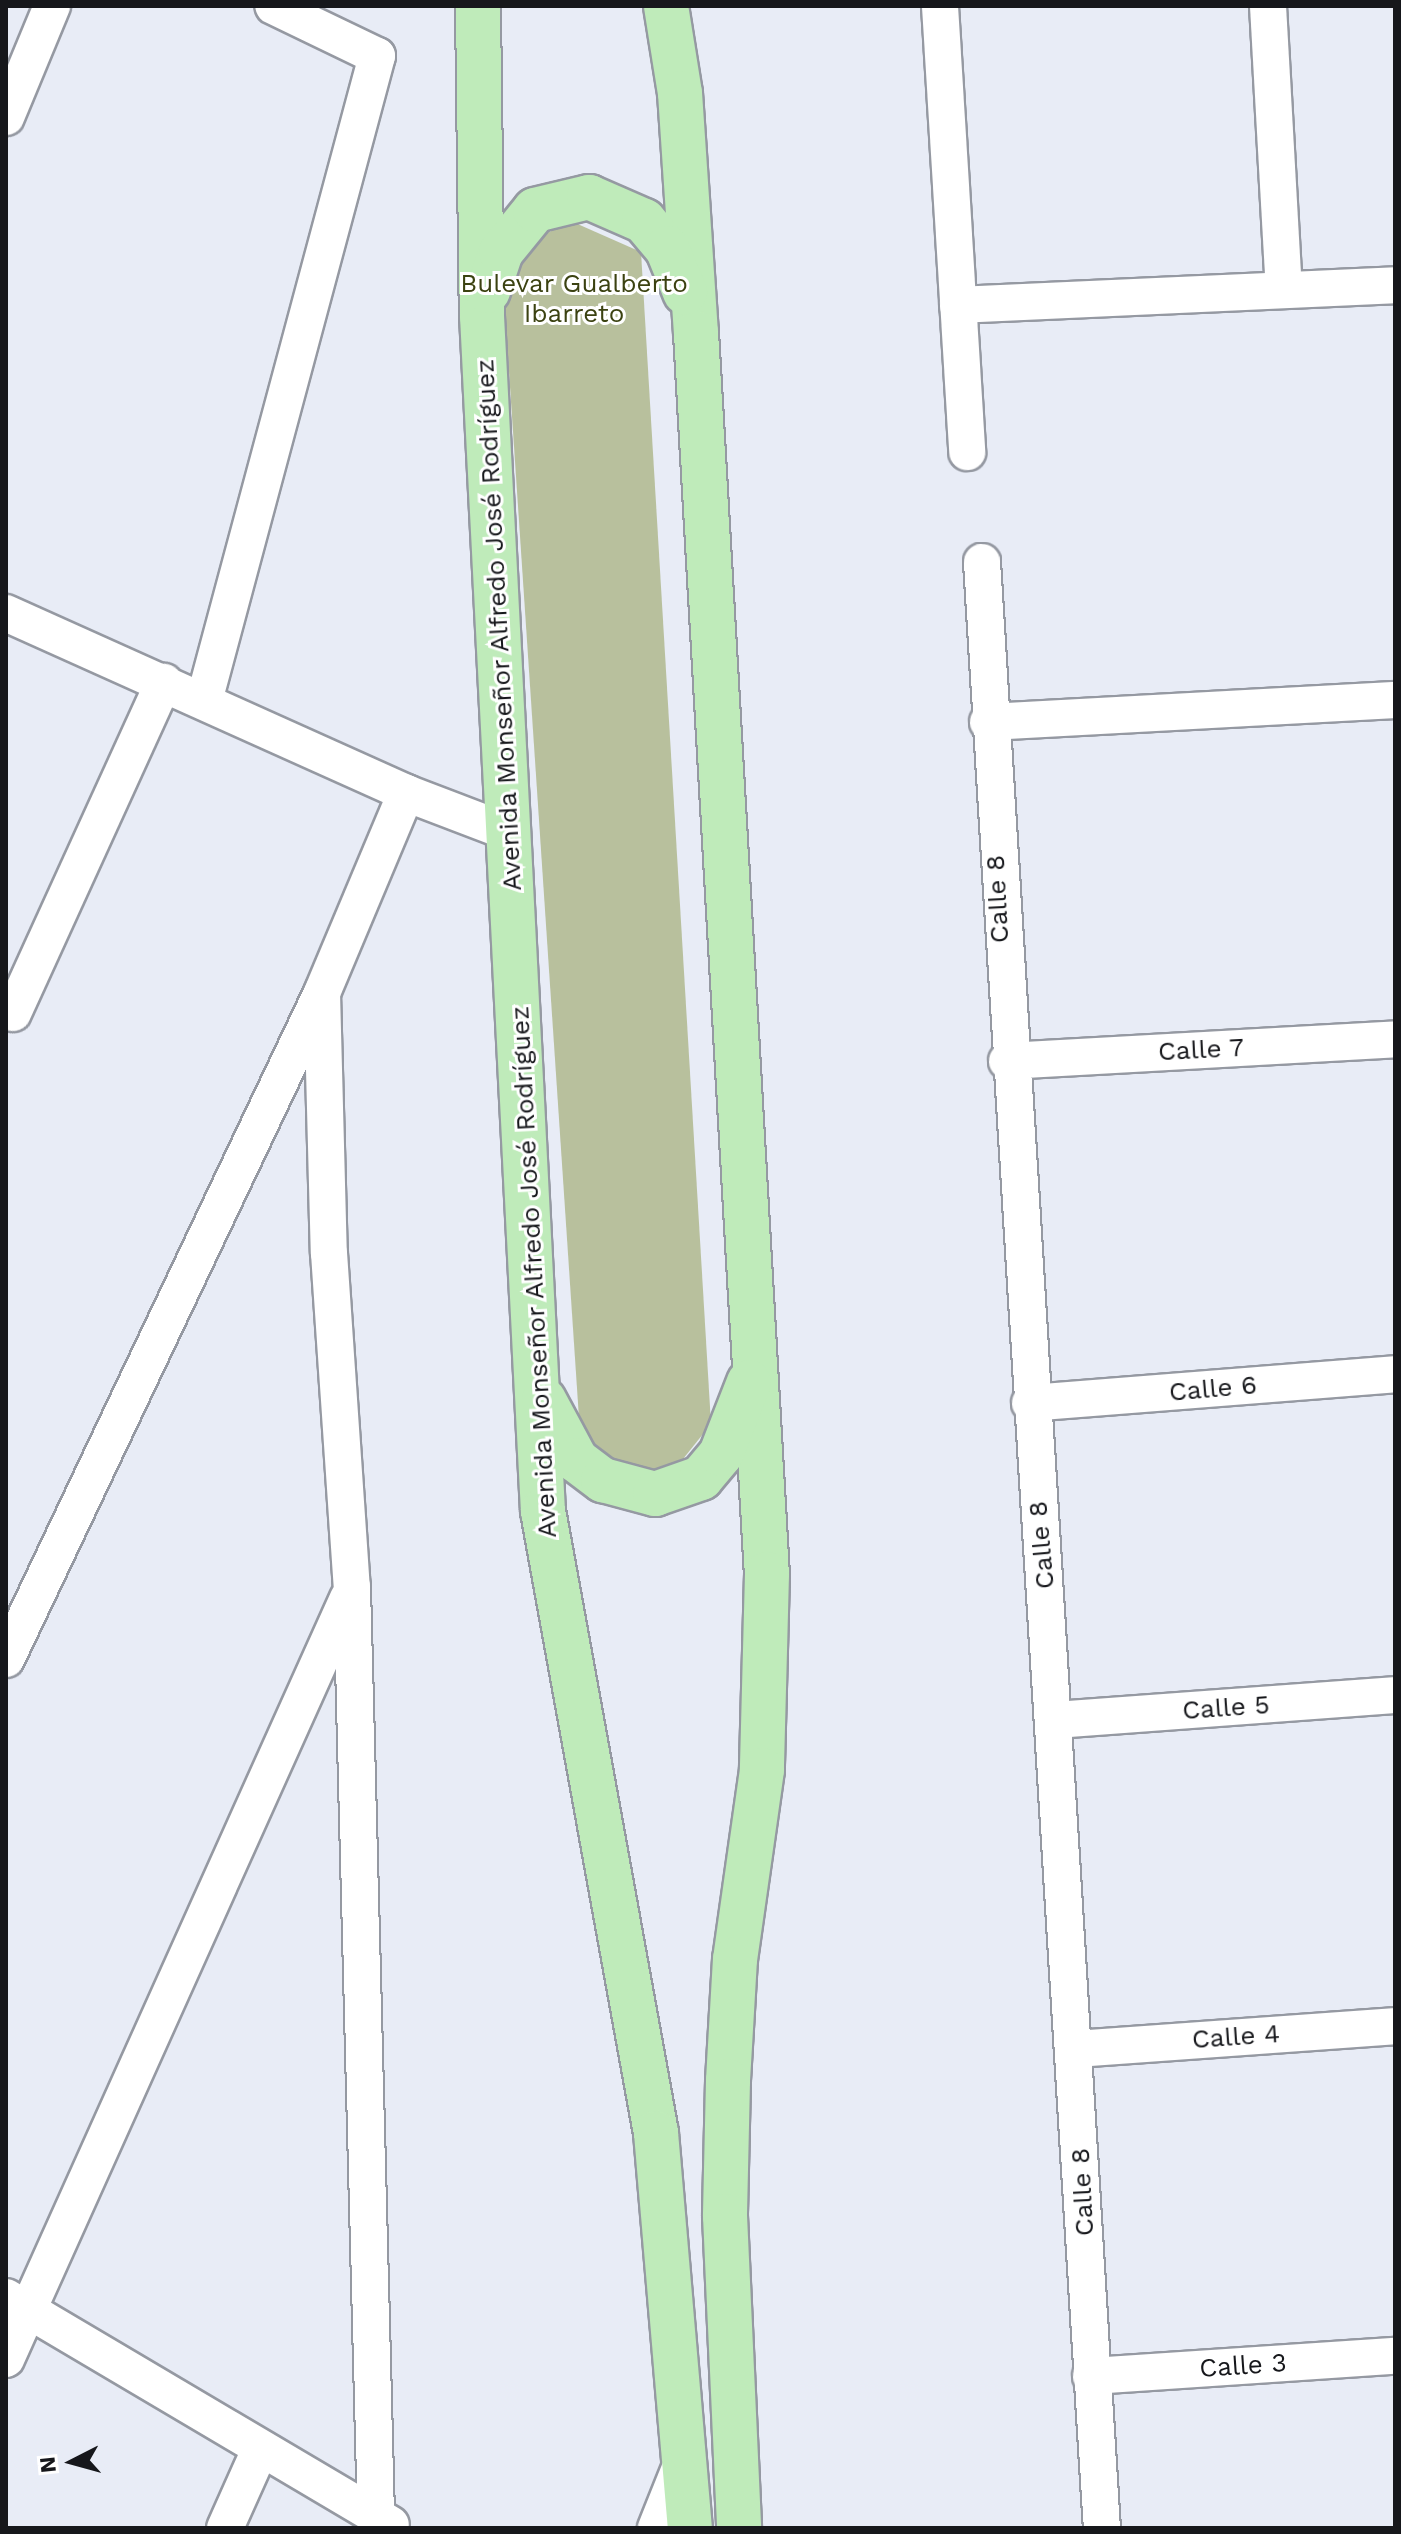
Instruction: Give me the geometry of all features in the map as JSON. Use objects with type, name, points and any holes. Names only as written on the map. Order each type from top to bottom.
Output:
[{"type":"highway","name":"Avenida Monseñor Alfredo José Rodríguez","points":[[478,6],[482,316],[511,833],[543,1511],[656,2133],[690,2528]]},
{"type":"highway","points":[[666,6],[680,93],[696,333],[756,1353],[767,1679],[735,1959],[726,2201],[739,2528]]},
{"type":"highway","points":[[482,316],[501,252],[517,227],[535,210],[589,197],[644,221],[667,248],[696,333]]},
{"type":"highway","points":[[537,1383],[576,1460],[603,1480],[655,1494],[701,1478],[721,1454],[739,1421],[756,1353]]},
{"type":"street","points":[[6,117],[52,6]]},
{"type":"street","points":[[204,701],[377,56],[273,6]]},
{"type":"street","points":[[680,93],[683,6]]},
{"type":"street","points":[[940,6],[967,452]]},
{"type":"street","points":[[1268,6],[1284,290]]},
{"type":"street","points":[[958,305],[1395,285]]},
{"type":"street","name":"Calle 8","points":[[982,562],[1007,1061],[1030,1403],[1056,1720],[1102,2528]]},
{"type":"street","points":[[6,613],[406,793],[511,833]]},
{"type":"street","points":[[13,1013],[164,682]]},
{"type":"street","points":[[988,722],[1395,700]]},
{"type":"street","points":[[6,1659],[322,993],[406,793]]},
{"type":"street","points":[[322,993],[329,1253],[352,1587],[386,2522]]},
{"type":"street","name":"Calle 7","points":[[1007,1061],[1395,1039]]},
{"type":"street","name":"Calle 6","points":[[1030,1403],[1395,1374]]},
{"type":"street","points":[[6,2359],[17,2303],[352,1587]]},
{"type":"street","name":"Calle 5","points":[[1056,1720],[1395,1695]]},
{"type":"street","name":"Calle 4","points":[[1076,2049],[1395,2026]]},
{"type":"street","points":[[17,2303],[259,2452],[386,2522]]},
{"type":"street","name":"Calle 3","points":[[1091,2376],[1395,2356]]},
{"type":"street","points":[[225,2528],[259,2452]]},
{"type":"street","points":[[656,2528],[684,2457]]},
{"type":"green space","name":"Bulevar Gualberto Ibarreto","points":[[573,222],[641,252],[711,1424],[655,1494],[581,1448],[501,252]]}]
